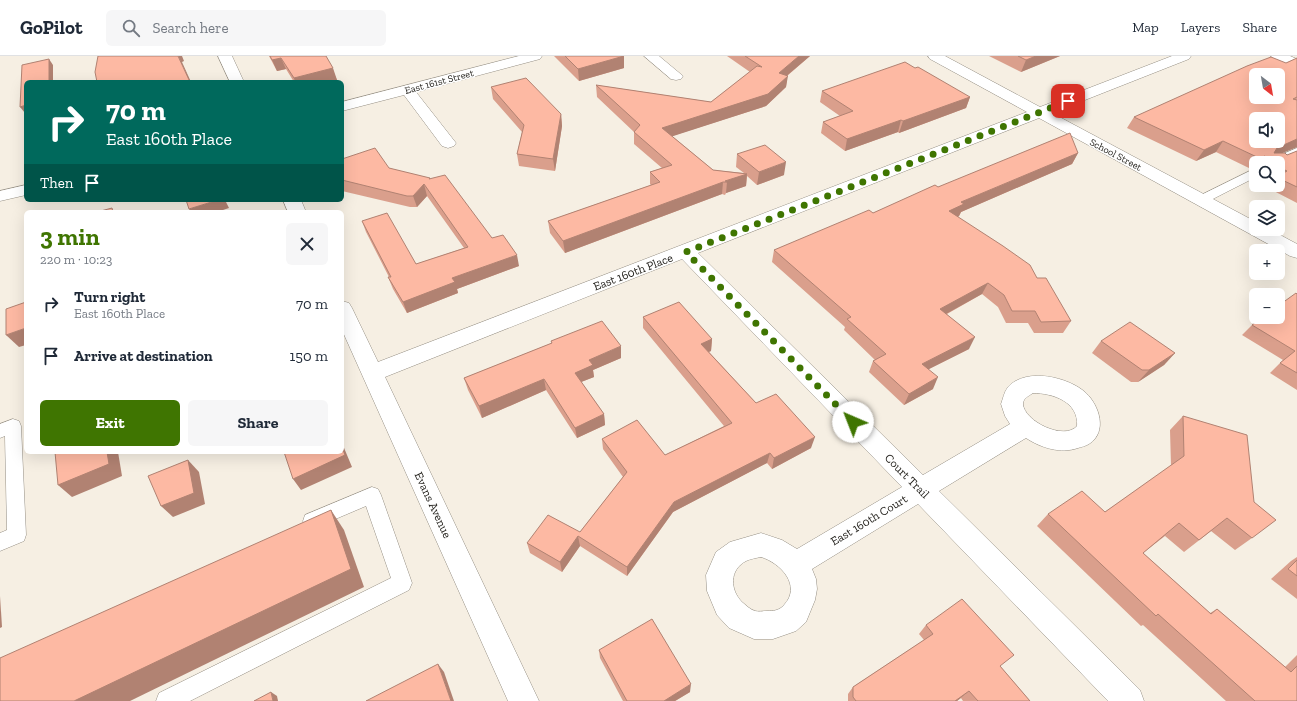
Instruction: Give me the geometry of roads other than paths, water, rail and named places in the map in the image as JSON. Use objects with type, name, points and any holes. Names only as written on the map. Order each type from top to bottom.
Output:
[{"type":"street","points":[[225,56],[236,80]]},
{"type":"street","name":"East 161st Street","points":[[344,106],[535,56]]},
{"type":"street","points":[[651,56],[676,76]]},
{"type":"street","name":"School Street","points":[[935,56],[1297,252]]},
{"type":"street","name":"East 160th Place","points":[[372,373],[686,252],[1184,56]]},
{"type":"street","points":[[1278,56],[1297,64]]},
{"type":"street","points":[[407,90],[448,143]]},
{"type":"street","points":[[0,196],[24,190]]},
{"type":"street","name":"Court Trail","points":[[686,252],[1129,701]]},
{"type":"street","name":"Evans Avenue","points":[[344,312],[524,701]]},
{"type":"street","name":"East 160th Court","points":[[795,564],[1025,427]]},
{"type":"lane","points":[[1285,157],[1297,151]]},
{"type":"lane","points":[[1201,200],[1249,176]]},
{"type":"lane","points":[[0,431],[13,426],[17,535],[0,542]]},
{"type":"lane","points":[[167,701],[402,583],[372,495],[295,529]]}]
